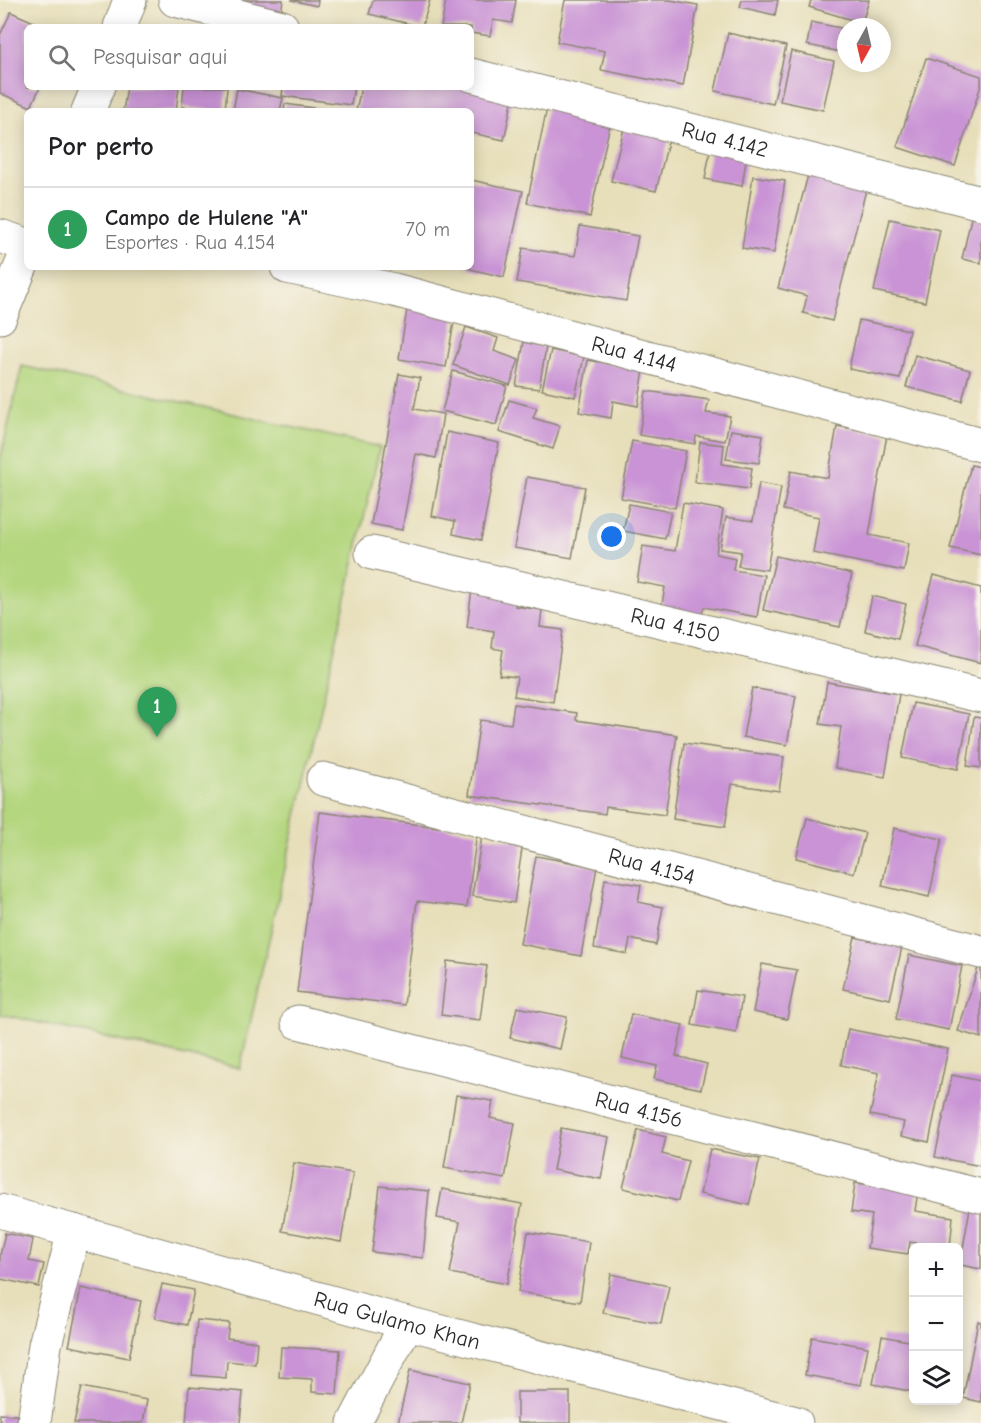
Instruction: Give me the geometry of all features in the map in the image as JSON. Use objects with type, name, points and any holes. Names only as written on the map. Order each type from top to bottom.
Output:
[{"type":"street","points":[[121,24],[130,0]]},
{"type":"street","points":[[175,0],[270,24]]},
{"type":"street","name":"Rua 4.142","points":[[474,76],[981,203]]},
{"type":"street","points":[[89,108],[97,90]]},
{"type":"street","points":[[0,236],[24,244]]},
{"type":"street","points":[[0,317],[24,259]]},
{"type":"street","name":"Rua 4.144","points":[[301,270],[394,290],[981,445]]},
{"type":"street","name":"Rua 4.150","points":[[372,553],[981,696]]},
{"type":"street","name":"Rua 4.154","points":[[323,779],[981,952]]},
{"type":"street","name":"Rua 4.156","points":[[298,1022],[981,1196]]},
{"type":"street","name":"Rua Gulamo Khan","points":[[0,1212],[407,1323],[796,1423]]},
{"type":"street","points":[[34,1423],[45,1345],[74,1231]]},
{"type":"street","points":[[354,1423],[407,1323]]},
{"type":"green space","points":[[22,366],[380,447],[240,1068],[0,1014],[0,460]]},
{"type":"building","points":[[210,0],[283,0],[281,13]]},
{"type":"building","points":[[291,0],[318,0],[317,6]]},
{"type":"building","points":[[373,0],[430,0],[423,24],[410,24],[369,14]]},
{"type":"building","points":[[446,0],[516,0],[512,23],[493,20],[490,36],[474,33],[474,24],[442,24]]},
{"type":"building","points":[[565,0],[670,0],[698,5],[683,86],[601,70],[605,51],[557,42]]},
{"type":"building","points":[[742,0],[778,0],[775,15],[740,7]]},
{"type":"building","points":[[811,0],[869,0],[864,18],[845,18],[809,7]]},
{"type":"building","points":[[11,12],[38,24],[24,24],[24,90],[39,90],[31,107],[0,93],[0,35]]},
{"type":"building","points":[[811,22],[837,27],[837,51],[807,45]]},
{"type":"building","points":[[728,33],[786,46],[773,104],[715,91]]},
{"type":"building","points":[[791,51],[834,61],[823,110],[780,101]]},
{"type":"building","points":[[926,58],[981,76],[981,85],[955,166],[897,147]]},
{"type":"building","points":[[474,87],[514,93],[504,140],[474,134],[474,108],[357,108],[360,90],[474,90]]},
{"type":"building","points":[[126,90],[179,90],[176,108],[124,108]]},
{"type":"building","points":[[184,90],[227,90],[225,108],[182,107]]},
{"type":"building","points":[[237,90],[283,98],[281,108],[234,108]]},
{"type":"building","points":[[283,90],[354,90],[351,105],[282,96]]},
{"type":"building","points":[[548,103],[610,124],[590,217],[527,203]]},
{"type":"building","points":[[285,104],[313,108],[284,108]]},
{"type":"building","points":[[625,124],[670,134],[656,191],[611,181]]},
{"type":"building","points":[[711,147],[747,154],[742,186],[705,179]]},
{"type":"building","points":[[808,175],[866,190],[832,321],[803,313],[807,296],[778,288]]},
{"type":"building","points":[[753,176],[785,181],[774,253],[742,248]]},
{"type":"building","points":[[474,181],[523,191],[504,277],[474,270]]},
{"type":"building","points":[[971,218],[981,220],[981,263],[962,259]]},
{"type":"building","points":[[890,219],[940,230],[925,302],[874,291]]},
{"type":"building","points":[[580,226],[638,236],[626,301],[517,282],[523,248],[575,256]]},
{"type":"building","points":[[408,303],[456,311],[446,367],[399,359]]},
{"type":"building","points":[[859,320],[909,330],[900,379],[849,369]]},
{"type":"building","points":[[466,327],[498,338],[494,351],[519,360],[510,385],[453,365]]},
{"type":"building","points":[[524,342],[546,347],[539,389],[516,386]]},
{"type":"building","points":[[551,350],[584,357],[575,397],[542,390]]},
{"type":"building","points":[[915,355],[970,370],[962,401],[906,387]]},
{"type":"building","points":[[588,360],[644,370],[638,406],[613,401],[611,418],[579,412]]},
{"type":"building","points":[[453,371],[507,386],[496,425],[442,411]]},
{"type":"building","points":[[399,374],[420,378],[414,409],[443,414],[436,458],[416,454],[402,530],[371,524]]},
{"type":"building","points":[[646,391],[709,400],[706,413],[730,416],[725,441],[696,436],[695,444],[639,435]]},
{"type":"building","points":[[509,400],[537,408],[533,418],[560,426],[553,449],[499,432]]},
{"type":"building","points":[[837,426],[887,435],[869,535],[909,543],[904,571],[813,553],[819,517],[783,510],[791,471],[828,478]]},
{"type":"building","points":[[731,430],[763,435],[759,463],[726,459]]},
{"type":"building","points":[[447,432],[499,443],[481,540],[453,534],[455,521],[432,516]]},
{"type":"building","points":[[632,441],[686,451],[675,508],[621,498]]},
{"type":"building","points":[[700,442],[724,445],[722,464],[752,468],[749,489],[695,482]]},
{"type":"building","points":[[971,465],[981,467],[981,555],[950,548]]},
{"type":"building","points":[[527,477],[585,487],[572,558],[514,548]]},
{"type":"building","points":[[759,483],[781,487],[767,570],[738,566],[741,552],[720,549],[726,517],[753,521]]},
{"type":"building","points":[[683,503],[723,510],[716,554],[735,558],[733,570],[764,575],[757,617],[704,607],[701,617],[661,610],[665,587],[637,582],[643,546],[675,551]]},
{"type":"building","points":[[629,504],[671,512],[665,539],[623,531]]},
{"type":"building","points":[[776,556],[852,574],[840,627],[763,610]]},
{"type":"building","points":[[934,575],[981,588],[981,663],[915,646]]},
{"type":"building","points":[[472,589],[517,596],[515,606],[542,610],[540,627],[563,630],[553,702],[514,696],[517,677],[499,675],[503,650],[492,648],[494,631],[467,627]]},
{"type":"building","points":[[872,596],[906,604],[898,639],[865,631]]},
{"type":"building","points":[[827,682],[899,694],[885,777],[835,768],[841,727],[820,724]]},
{"type":"building","points":[[752,688],[796,696],[787,745],[743,737]]},
{"type":"building","points":[[913,703],[969,714],[958,769],[902,758]]},
{"type":"building","points":[[514,704],[577,713],[576,720],[677,735],[665,815],[606,807],[605,814],[469,795],[480,720],[511,724]]},
{"type":"building","points":[[974,717],[981,718],[981,768],[967,766]]},
{"type":"building","points":[[684,743],[784,757],[779,791],[732,784],[725,827],[673,819]]},
{"type":"building","points":[[320,812],[477,832],[467,907],[417,901],[404,1005],[297,992]]},
{"type":"building","points":[[807,818],[865,833],[854,873],[796,858]]},
{"type":"building","points":[[894,828],[942,839],[929,897],[882,886]]},
{"type":"building","points":[[482,836],[523,842],[514,903],[472,896]]},
{"type":"building","points":[[536,856],[597,867],[581,956],[520,944]]},
{"type":"building","points":[[605,879],[641,885],[638,902],[663,907],[656,945],[630,939],[627,954],[594,948]]},
{"type":"building","points":[[855,937],[902,947],[890,999],[843,989]]},
{"type":"building","points":[[909,955],[962,966],[949,1030],[896,1019]]},
{"type":"building","points":[[447,961],[487,966],[480,1020],[441,1015]]},
{"type":"building","points":[[762,964],[797,970],[787,1019],[753,1012]]},
{"type":"building","points":[[978,968],[981,969],[981,1038],[958,1031]]},
{"type":"building","points":[[698,990],[742,997],[736,1033],[692,1025]]},
{"type":"building","points":[[517,1007],[567,1017],[560,1049],[510,1038]]},
{"type":"building","points":[[631,1014],[683,1025],[676,1056],[707,1064],[701,1089],[654,1079],[657,1066],[622,1058]]},
{"type":"building","points":[[848,1029],[948,1049],[929,1142],[901,1136],[904,1122],[870,1115],[879,1073],[841,1065]]},
{"type":"building","points":[[952,1075],[981,1081],[981,1166],[935,1157]]},
{"type":"building","points":[[456,1095],[493,1101],[490,1118],[515,1123],[505,1179],[444,1168]]},
{"type":"building","points":[[561,1128],[609,1137],[601,1179],[553,1170]]},
{"type":"building","points":[[638,1130],[666,1137],[662,1154],[688,1161],[678,1201],[623,1188]]},
{"type":"building","points":[[710,1149],[760,1159],[749,1205],[700,1194]]},
{"type":"building","points":[[294,1163],[353,1173],[341,1242],[282,1231]]},
{"type":"building","points":[[855,1183],[918,1191],[915,1211],[953,1217],[950,1243],[910,1242],[908,1254],[867,1248],[872,1215],[851,1212]]},
{"type":"building","points":[[380,1186],[429,1191],[423,1258],[372,1252]]},
{"type":"building","points":[[442,1189],[522,1204],[507,1284],[450,1273],[460,1222],[437,1218]]},
{"type":"building","points":[[970,1208],[981,1211],[981,1269],[963,1266],[963,1248]]},
{"type":"building","points":[[528,1232],[589,1242],[580,1302],[518,1292]]},
{"type":"building","points":[[5,1233],[33,1239],[29,1261],[44,1264],[39,1287],[0,1279],[0,1255]]},
{"type":"building","points":[[611,1274],[669,1286],[661,1324],[603,1313]]},
{"type":"building","points":[[162,1284],[194,1290],[187,1325],[155,1318]]},
{"type":"building","points":[[81,1288],[141,1301],[129,1358],[69,1346]]},
{"type":"building","points":[[197,1320],[229,1323],[227,1338],[257,1342],[255,1364],[227,1361],[226,1378],[192,1375]]},
{"type":"building","points":[[978,1321],[981,1322],[981,1402],[963,1398]]},
{"type":"building","points":[[882,1336],[909,1341],[909,1391],[873,1384]]},
{"type":"building","points":[[812,1337],[868,1347],[861,1385],[805,1375]]},
{"type":"building","points":[[281,1347],[340,1350],[337,1394],[312,1392],[312,1379],[279,1377]]},
{"type":"building","points":[[410,1370],[470,1383],[461,1423],[398,1423]]},
{"type":"building","points":[[82,1387],[147,1400],[143,1423],[74,1423]]},
{"type":"building","points":[[189,1387],[243,1392],[240,1423],[186,1423]]},
{"type":"building","points":[[517,1392],[570,1392],[570,1423],[517,1423]]},
{"type":"building","points":[[0,1414],[17,1415],[16,1423],[0,1423]]},
{"type":"place","name":"Campo de Hulene \"A\"","points":[[157,737]]}]
